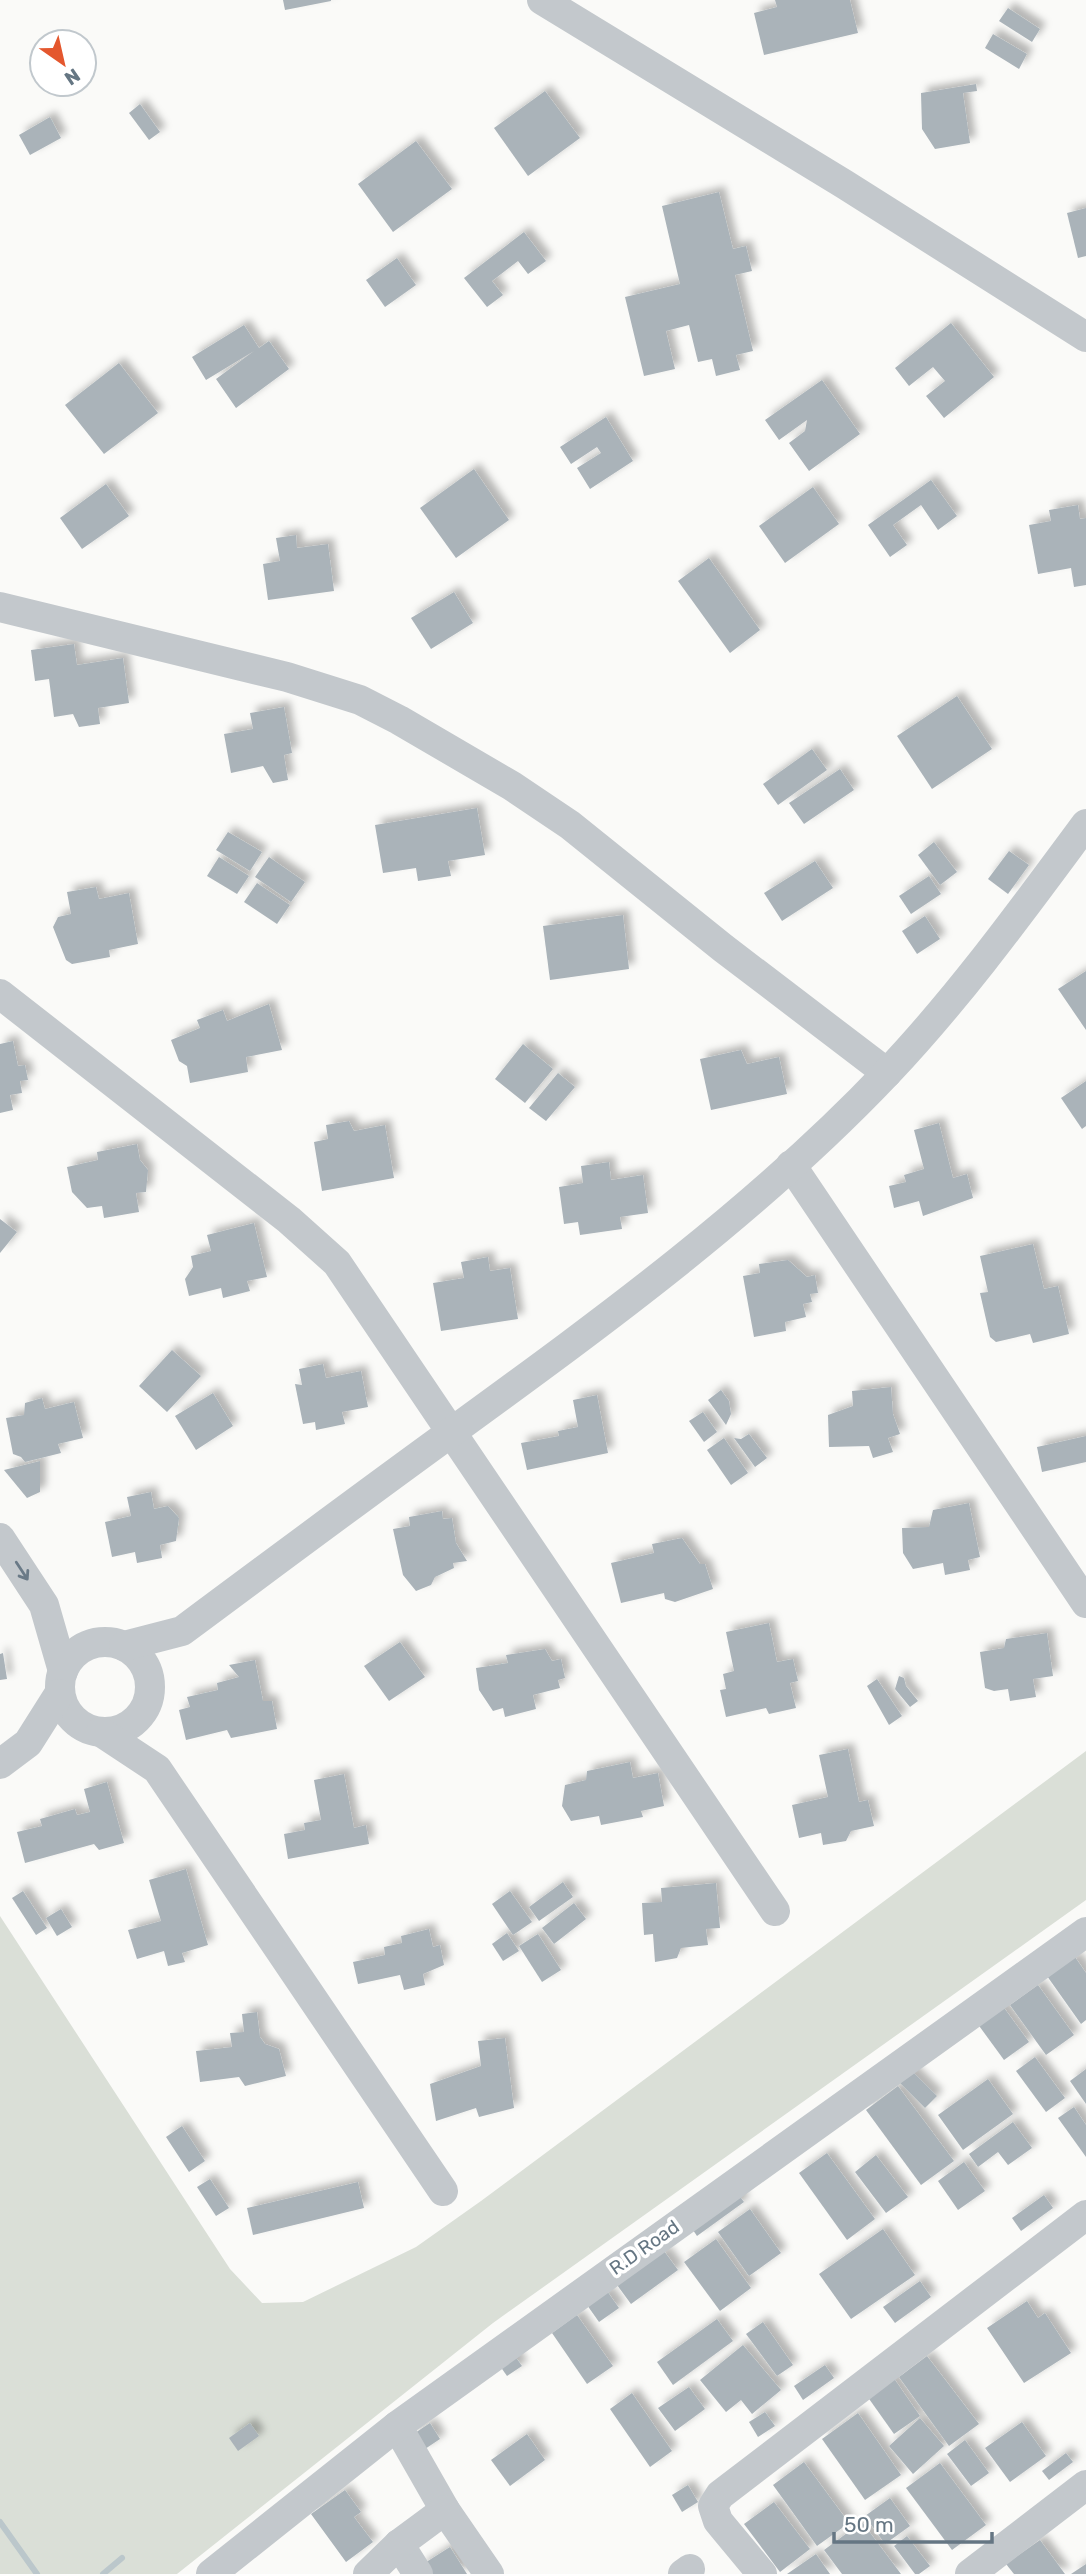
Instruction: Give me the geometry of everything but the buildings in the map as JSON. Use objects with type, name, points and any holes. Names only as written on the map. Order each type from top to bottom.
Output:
[{"type":"street","points":[[542,0],[844,184],[1086,337]]},
{"type":"street","points":[[0,607],[323,687],[360,700],[399,720],[513,786],[570,825],[723,948],[887,1073]]},
{"type":"street","points":[[124,1646],[181,1631],[588,1332],[791,1165],[887,1073],[976,970],[1086,824]]},
{"type":"street","points":[[0,994],[324,1250],[350,1279],[450,1433],[775,1912]]},
{"type":"street","points":[[791,1165],[1086,1603]]},
{"type":"street","points":[[0,1538],[44,1605],[95,1643]]},
{"type":"street","points":[[44,1605],[68,1713],[158,1769],[443,2191]]},
{"type":"street","points":[[28,1743],[94,1730],[126,1727],[148,1696],[181,1631]]},
{"type":"street","points":[[0,1764],[28,1743],[61,1683],[70,1658],[95,1643],[110,1642],[124,1646],[145,1665],[158,1769]]},
{"type":"street","name":"R.D Road","points":[[211,2574],[397,2426],[1086,1932]]},
{"type":"street","points":[[762,2574],[718,2521],[713,2506],[720,2495],[1086,2215]]},
{"type":"street","points":[[397,2426],[444,2510],[489,2574]]},
{"type":"street","points":[[970,2574],[1086,2485]]},
{"type":"street","points":[[368,2574],[400,2544],[444,2510]]},
{"type":"street","points":[[400,2544],[418,2574]]},
{"type":"shaded area","points":[[1086,1751],[1086,1900],[493,2323],[177,2574],[0,2574],[0,1916],[230,2269],[262,2303],[303,2302],[416,2247]]},
{"type":"waterway","points":[[0,2522],[37,2574]]},
{"type":"waterway","points":[[103,2574],[122,2558]]}]
